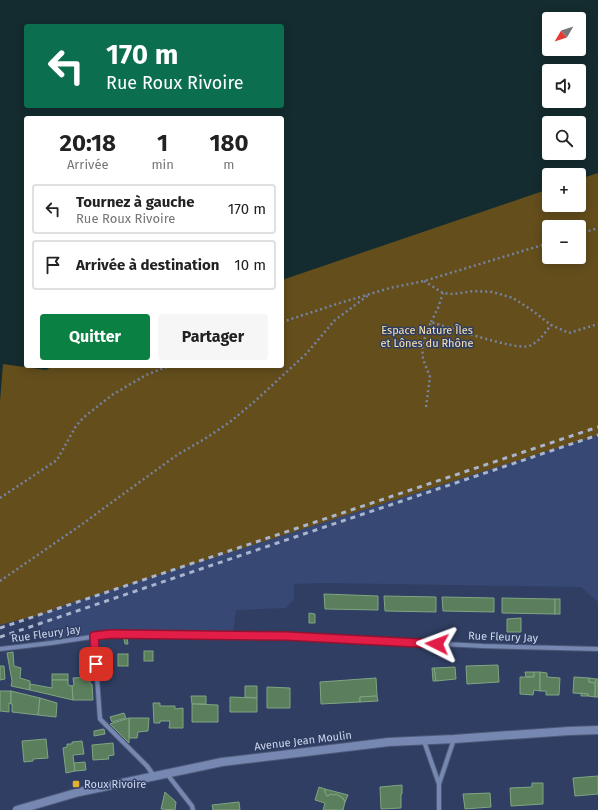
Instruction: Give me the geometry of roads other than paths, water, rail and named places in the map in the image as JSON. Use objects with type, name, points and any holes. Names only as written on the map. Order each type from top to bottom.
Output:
[{"type":"main road","name":"Avenue Jean Moulin","points":[[16,810],[79,792],[222,762],[389,742],[598,730]]},
{"type":"street","name":"Rue Fleury Jay","points":[[0,649],[111,634],[286,636],[483,646],[598,649]]},
{"type":"street","points":[[94,636],[100,719],[147,766],[154,776]]},
{"type":"street","points":[[439,810],[439,784],[454,739]]},
{"type":"street","points":[[424,741],[439,784]]},
{"type":"street","points":[[167,774],[194,810]]},
{"type":"railway","points":[[0,628],[598,427]]},
{"type":"railway","points":[[0,637],[598,435]]},
{"type":"place","name":"Roux Rivoire","points":[[76,784]]},
{"type":"park label","name":"Espace Nature Îles et Lônes du Rhône","points":[[427,336]]}]
